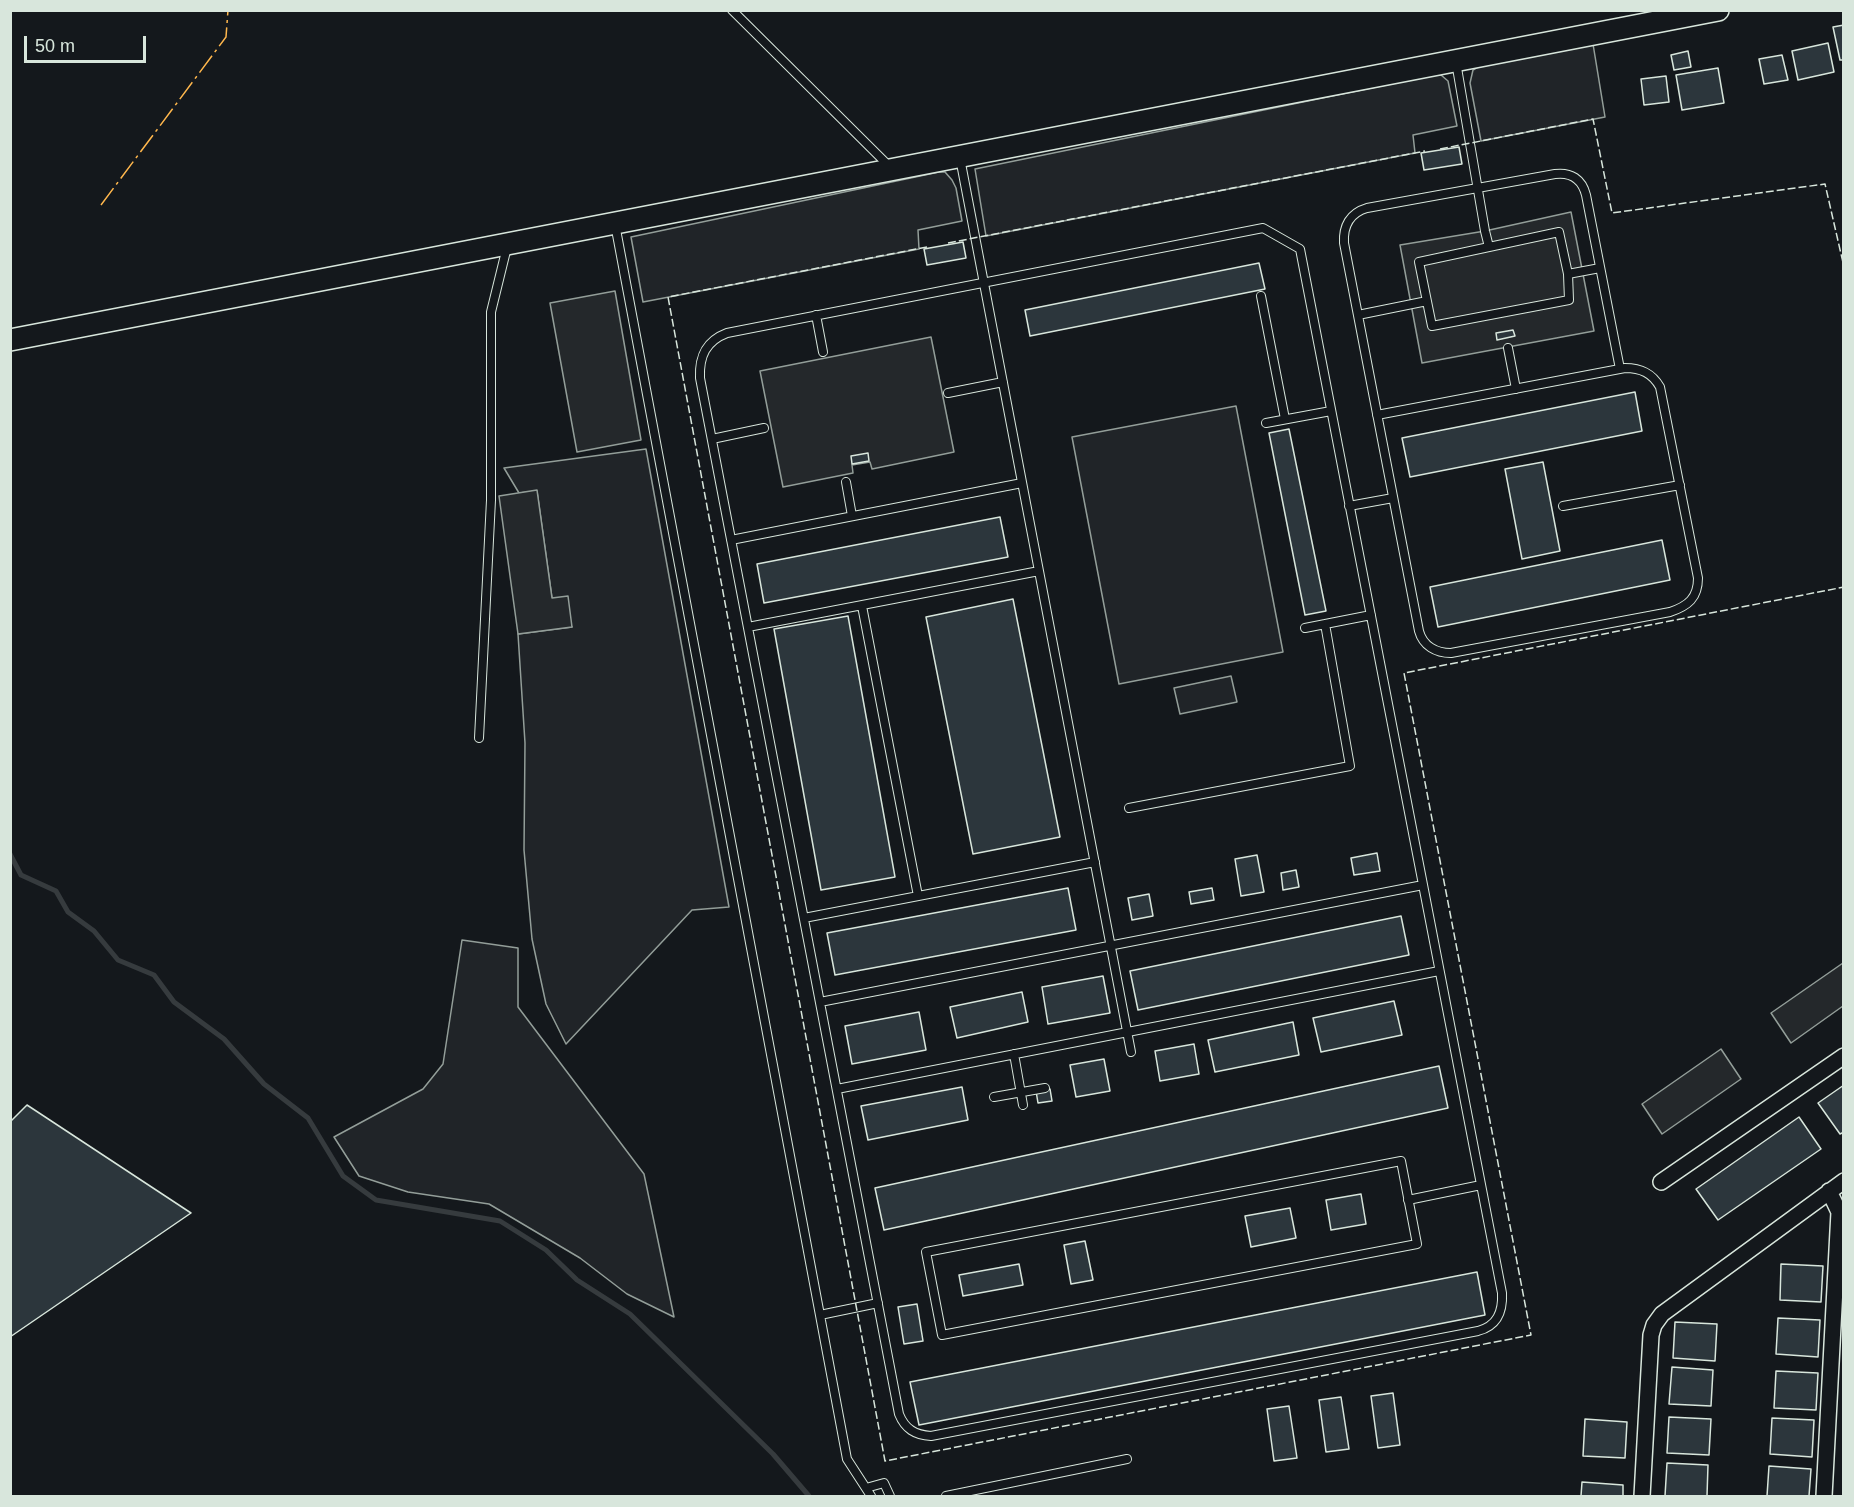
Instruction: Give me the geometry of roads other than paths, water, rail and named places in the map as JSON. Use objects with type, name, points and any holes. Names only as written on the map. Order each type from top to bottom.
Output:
[{"type":"main road","points":[[10,340],[894,171],[1455,61],[1663,16],[1718,10]]},
{"type":"street","points":[[1661,1182],[1844,1056]]},
{"type":"street","points":[[1642,1497],[1651,1335],[1654,1325],[1662,1314],[1844,1181]]},
{"type":"street","points":[[1824,1497],[1841,1215],[1829,1191]]},
{"type":"lane","points":[[732,10],[894,171]]},
{"type":"lane","points":[[1455,61],[1489,247]]},
{"type":"lane","points":[[960,157],[1131,1052]]},
{"type":"lane","points":[[1377,415],[1620,369],[1637,369],[1648,373],[1660,387],[1698,578],[1694,598],[1684,607],[1659,614],[1451,653],[1430,648],[1420,636],[1393,498],[1377,415],[1358,315],[1344,238],[1345,227],[1351,217],[1367,208],[1555,174],[1566,174],[1575,178],[1585,190],[1620,369]]},
{"type":"lane","points":[[614,223],[847,1459],[871,1497]]},
{"type":"lane","points":[[1263,228],[1300,249],[1503,1300],[1494,1323],[1478,1331],[931,1436],[921,1436],[912,1432],[901,1419],[700,371],[702,357],[708,344],[727,333],[984,283],[1263,228]]},
{"type":"lane","points":[[1559,232],[1568,274],[1569,300],[1432,326],[1419,262],[1489,247],[1559,232]]},
{"type":"lane","points":[[479,738],[491,500],[491,312],[508,244]]},
{"type":"lane","points":[[1568,274],[1600,268]]},
{"type":"lane","points":[[1261,296],[1285,419]]},
{"type":"lane","points":[[1358,315],[1426,301]]},
{"type":"lane","points":[[816,315],[823,352]]},
{"type":"lane","points":[[1508,348],[1516,389]]},
{"type":"lane","points":[[948,393],[1003,382]]},
{"type":"lane","points":[[1266,423],[1331,411]]},
{"type":"lane","points":[[712,439],[764,429]]},
{"type":"lane","points":[[846,482],[852,516]]},
{"type":"lane","points":[[731,540],[1022,483]]},
{"type":"lane","points":[[1563,506],[1680,485]]},
{"type":"lane","points":[[1349,506],[1393,498]]},
{"type":"lane","points":[[748,627],[1039,571]]},
{"type":"lane","points":[[862,606],[918,896]]},
{"type":"lane","points":[[1305,628],[1371,615]]},
{"type":"lane","points":[[1129,808],[1350,766],[1325,624]]},
{"type":"lane","points":[[804,918],[1095,862]]},
{"type":"lane","points":[[820,1002],[1423,885]]},
{"type":"lane","points":[[837,1089],[1439,971]]},
{"type":"lane","points":[[1014,1054],[1023,1105]]},
{"type":"lane","points":[[994,1097],[1045,1088]]},
{"type":"lane","points":[[1401,1161],[1408,1200],[1417,1244],[942,1335],[926,1252],[1401,1161]]},
{"type":"lane","points":[[1408,1200],[1481,1185]]},
{"type":"lane","points":[[820,1315],[878,1304]]},
{"type":"lane","points":[[946,1497],[1127,1459]]},
{"type":"lane","points":[[866,1488],[884,1483],[890,1497]]},
{"type":"waterway","points":[[10,854],[21,875],[56,891],[68,912],[94,931],[118,960],[154,975],[174,1002],[224,1039],[264,1084],[308,1118],[343,1176],[376,1200],[500,1221],[546,1250],[577,1280],[630,1314],[773,1454],[809,1496]]}]
